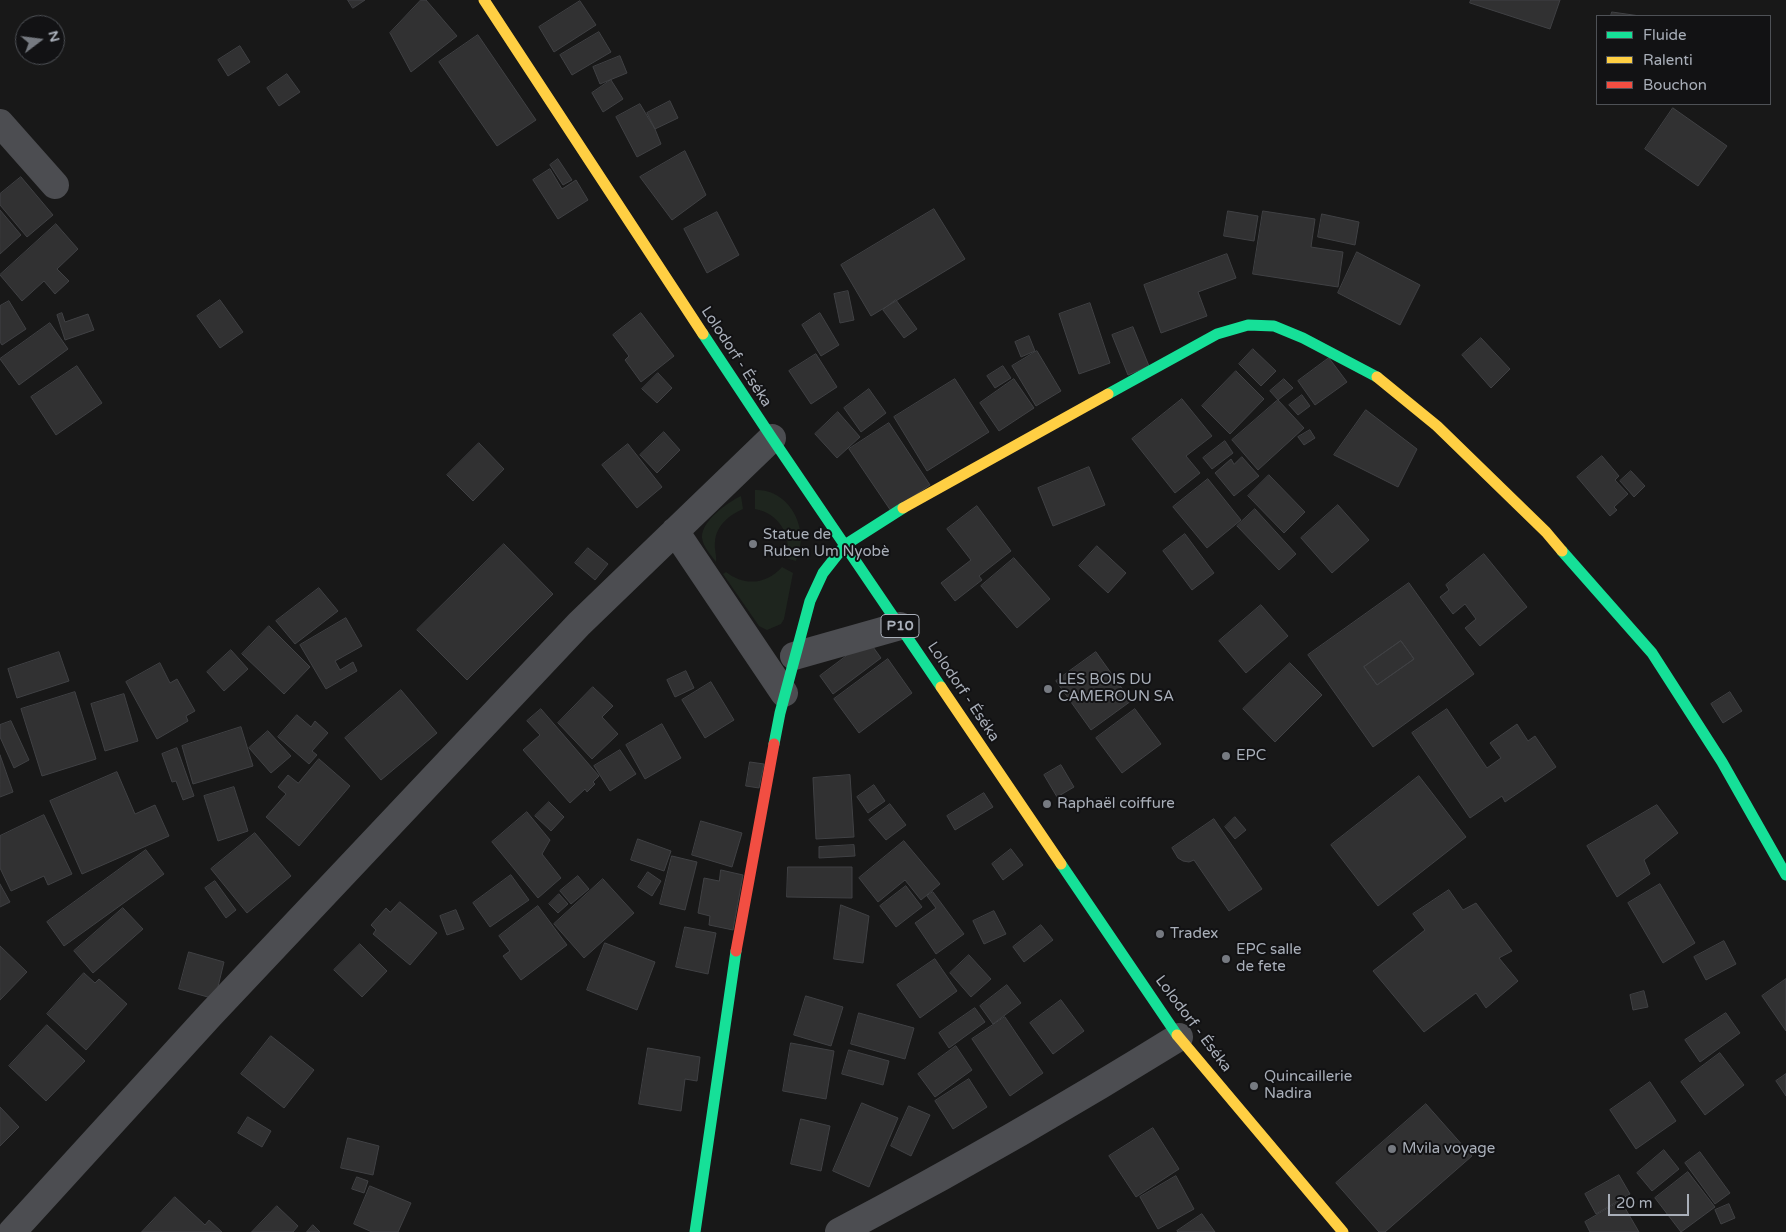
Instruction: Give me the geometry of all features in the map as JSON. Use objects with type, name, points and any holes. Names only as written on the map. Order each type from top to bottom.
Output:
[{"type":"street","name":"Lolodorf - Éséka","points":[[484,0],[772,438],[1179,1036],[1343,1232]]},
{"type":"street","points":[[0,123],[56,185]]},
{"type":"street","points":[[695,1232],[734,960],[784,693],[810,601],[823,573],[845,545],[917,499],[1217,334],[1248,325],[1274,326],[1303,338],[1378,378],[1437,426],[1546,532],[1652,653],[1722,762],[1786,875]]},
{"type":"street","points":[[12,1232],[230,993],[579,624],[772,438]]},
{"type":"street","points":[[675,531],[784,693]]},
{"type":"street","points":[[794,656],[900,626]]},
{"type":"street","points":[[839,1232],[917,1191],[1092,1091],[1179,1036]]},
{"type":"shaded area","points":[[755,490],[765,491],[781,498],[793,512],[800,529],[801,538],[796,561],[786,558],[787,541],[782,526],[771,515],[755,509]]},
{"type":"shaded area","points":[[741,496],[743,509],[733,514],[724,522],[716,536],[716,562],[704,545],[703,532],[710,519],[716,513]]},
{"type":"shaded area","points":[[782,567],[793,573],[784,619],[781,624],[767,630],[759,626],[723,574],[726,572],[740,580],[755,582],[769,577]]},
{"type":"building","points":[[348,0],[365,0],[353,8]]},
{"type":"building","points":[[421,0],[426,0],[457,36],[411,72],[390,33]]},
{"type":"building","points":[[1471,0],[1560,0],[1550,29],[1470,3]]},
{"type":"building","points":[[580,1],[596,25],[554,52],[539,27]]},
{"type":"building","points":[[1612,12],[1633,15],[1611,15]]},
{"type":"building","points":[[599,32],[611,52],[572,75],[560,55]]},
{"type":"building","points":[[478,35],[536,120],[497,146],[439,62]]},
{"type":"building","points":[[240,46],[250,62],[228,76],[218,60]]},
{"type":"building","points":[[620,56],[627,73],[600,84],[593,67]]},
{"type":"building","points":[[287,74],[300,92],[279,106],[267,88]]},
{"type":"building","points":[[611,80],[623,99],[603,112],[592,93]]},
{"type":"building","points":[[670,101],[678,118],[655,129],[647,113]]},
{"type":"building","points":[[640,104],[655,129],[661,144],[637,157],[616,117]]},
{"type":"building","points":[[1673,108],[1727,146],[1698,186],[1645,149]]},
{"type":"building","points":[[685,151],[706,195],[672,220],[640,177]]},
{"type":"building","points":[[558,159],[572,180],[563,185],[550,165]]},
{"type":"building","points":[[550,169],[562,189],[576,180],[588,200],[558,219],[533,180]]},
{"type":"building","points":[[21,177],[53,215],[27,237],[0,205],[0,194]]},
{"type":"building","points":[[934,209],[965,259],[871,316],[841,265]]},
{"type":"building","points":[[0,210],[21,235],[0,254]]},
{"type":"building","points":[[1228,211],[1258,216],[1254,241],[1224,236]]},
{"type":"building","points":[[1263,211],[1315,219],[1311,247],[1343,252],[1338,287],[1253,274]]},
{"type":"building","points":[[717,212],[739,255],[707,273],[684,229]]},
{"type":"building","points":[[1322,214],[1359,222],[1355,245],[1318,237]]},
{"type":"building","points":[[56,224],[78,249],[57,269],[69,281],[55,294],[44,281],[22,301],[0,275]]},
{"type":"building","points":[[1357,252],[1420,285],[1400,325],[1338,293]]},
{"type":"building","points":[[1227,254],[1236,278],[1198,292],[1207,316],[1161,333],[1144,285]]},
{"type":"building","points":[[848,291],[854,320],[840,323],[834,294]]},
{"type":"building","points":[[220,300],[243,332],[220,348],[197,316]]},
{"type":"building","points":[[896,300],[917,329],[904,338],[883,310]]},
{"type":"building","points":[[9,301],[26,329],[2,345],[0,342],[0,306]]},
{"type":"building","points":[[1090,303],[1110,363],[1079,374],[1059,314]]},
{"type":"building","points":[[62,313],[65,322],[88,314],[94,330],[65,340],[57,315]]},
{"type":"building","points":[[641,313],[674,356],[641,382],[625,360],[629,356],[613,335]]},
{"type":"building","points":[[820,313],[839,345],[821,356],[802,325]]},
{"type":"building","points":[[50,323],[68,349],[19,385],[0,359]]},
{"type":"building","points":[[1133,327],[1149,366],[1128,375],[1112,335]]},
{"type":"building","points":[[1029,336],[1035,351],[1021,357],[1015,342]]},
{"type":"building","points":[[1481,338],[1510,369],[1491,388],[1462,355]]},
{"type":"building","points":[[1253,349],[1276,371],[1261,386],[1239,364]]},
{"type":"building","points":[[1037,351],[1061,391],[1036,406],[1012,366]]},
{"type":"building","points":[[816,354],[837,387],[811,404],[789,371]]},
{"type":"building","points":[[1329,358],[1347,382],[1315,405],[1298,381]]},
{"type":"building","points":[[77,366],[102,403],[56,435],[31,397]]},
{"type":"building","points":[[1003,366],[1011,378],[995,388],[987,376]]},
{"type":"building","points":[[1236,371],[1264,399],[1230,434],[1202,406]]},
{"type":"building","points":[[658,373],[672,388],[657,403],[642,389]]},
{"type":"building","points":[[955,379],[989,432],[927,471],[894,417]]},
{"type":"building","points":[[1014,379],[1034,408],[999,431],[980,403]]},
{"type":"building","points":[[1284,379],[1293,388],[1278,400],[1270,391]]},
{"type":"building","points":[[869,389],[886,413],[861,432],[844,408]]},
{"type":"building","points":[[1302,395],[1310,406],[1298,415],[1289,405]]},
{"type":"building","points":[[1182,399],[1212,436],[1186,456],[1200,473],[1175,493],[1132,439]]},
{"type":"building","points":[[1278,400],[1304,428],[1258,470],[1232,440]]},
{"type":"building","points":[[1366,410],[1417,449],[1398,487],[1334,455]]},
{"type":"building","points":[[838,412],[860,437],[837,458],[815,434]]},
{"type":"building","points":[[889,423],[930,485],[891,511],[849,449]]},
{"type":"building","points":[[1310,430],[1315,438],[1304,445],[1298,437]]},
{"type":"building","points":[[664,432],[680,450],[657,473],[640,455]]},
{"type":"building","points":[[1225,441],[1233,453],[1212,469],[1203,458]]},
{"type":"building","points":[[479,443],[504,469],[473,501],[447,475]]},
{"type":"building","points":[[628,444],[662,487],[637,508],[602,465]]},
{"type":"building","points":[[1602,456],[1619,476],[1615,480],[1628,494],[1614,507],[1617,510],[1610,516],[1577,477]]},
{"type":"building","points":[[1242,457],[1259,476],[1234,496],[1215,473],[1231,459],[1234,464]]},
{"type":"building","points":[[1089,467],[1105,505],[1053,526],[1038,488]]},
{"type":"building","points":[[1631,471],[1645,486],[1634,497],[1620,481]]},
{"type":"building","points":[[1269,475],[1305,512],[1284,533],[1248,496]]},
{"type":"building","points":[[1208,479],[1241,520],[1207,548],[1173,507]]},
{"type":"building","points":[[1338,505],[1369,540],[1332,573],[1301,538]]},
{"type":"building","points":[[977,506],[1011,551],[979,576],[982,580],[955,601],[941,583],[971,560],[947,529]]},
{"type":"building","points":[[1255,509],[1296,554],[1279,570],[1237,526]]},
{"type":"building","points":[[1185,534],[1214,573],[1192,590],[1163,551]]},
{"type":"building","points":[[504,544],[553,594],[467,680],[417,630]]},
{"type":"building","points":[[1097,546],[1126,573],[1108,593],[1079,566]]},
{"type":"building","points":[[588,548],[608,564],[595,580],[575,563]]},
{"type":"building","points":[[1484,554],[1527,607],[1480,646],[1465,628],[1476,619],[1465,604],[1453,614],[1440,597],[1449,590],[1446,585]]},
{"type":"building","points":[[1014,558],[1050,599],[1017,628],[981,586]]},
{"type":"building","points":[[1409,583],[1474,674],[1373,747],[1308,655]],"holes":[[[1401,641],[1414,659],[1377,685],[1364,667]]]},
{"type":"building","points":[[319,588],[338,611],[295,644],[276,621]]},
{"type":"building","points":[[1261,605],[1288,636],[1246,673],[1219,641]]},
{"type":"building","points":[[346,618],[362,646],[335,661],[340,670],[353,662],[357,671],[326,689],[300,645]]},
{"type":"building","points":[[269,626],[310,667],[284,694],[242,654]]},
{"type":"building","points":[[868,640],[881,658],[833,694],[820,676]]},
{"type":"building","points":[[1401,641],[1414,659],[1377,685],[1364,667]]},
{"type":"building","points":[[231,650],[248,669],[224,691],[207,672]]},
{"type":"building","points":[[59,652],[69,681],[17,698],[8,669]]},
{"type":"building","points":[[1096,652],[1131,701],[1091,730],[1056,681]]},
{"type":"building","points":[[888,659],[912,693],[859,733],[834,699]]},
{"type":"building","points":[[160,663],[170,683],[177,679],[195,711],[186,716],[188,721],[157,739],[126,682]]},
{"type":"building","points":[[1290,663],[1322,695],[1275,742],[1243,709]]},
{"type":"building","points":[[686,671],[694,688],[675,697],[667,680]]},
{"type":"building","points":[[711,682],[734,720],[705,738],[682,700]]},
{"type":"building","points":[[593,687],[613,706],[602,717],[618,734],[592,759],[558,723]]},
{"type":"building","points":[[401,690],[437,733],[381,780],[345,738]]},
{"type":"building","points":[[75,692],[96,759],[42,776],[21,709]]},
{"type":"building","points":[[1730,692],[1742,711],[1723,723],[1711,704]]},
{"type":"building","points":[[124,694],[138,741],[105,751],[91,704]]},
{"type":"building","points":[[541,709],[599,776],[593,782],[595,784],[587,792],[585,789],[570,803],[523,750],[540,735],[527,721]]},
{"type":"building","points":[[1135,709],[1161,744],[1122,773],[1096,738]]},
{"type":"building","points":[[1447,709],[1487,768],[1501,758],[1490,743],[1517,724],[1528,741],[1535,736],[1556,767],[1505,802],[1502,796],[1470,818],[1412,733]]},
{"type":"building","points":[[297,715],[311,727],[315,721],[328,733],[312,751],[317,755],[309,764],[278,737]]},
{"type":"building","points":[[11,721],[29,760],[14,768],[0,737],[0,725]]},
{"type":"building","points":[[662,724],[681,758],[645,779],[626,745]]},
{"type":"building","points":[[241,727],[253,766],[193,784],[182,746]]},
{"type":"building","points":[[268,731],[291,756],[271,773],[249,748]]},
{"type":"building","points":[[177,748],[194,796],[183,800],[176,781],[172,782],[162,754]]},
{"type":"building","points":[[620,750],[636,774],[610,791],[594,766]]},
{"type":"building","points":[[0,755],[13,792],[0,797]]},
{"type":"building","points":[[319,759],[350,786],[299,846],[266,817],[286,794],[278,787],[288,775],[298,783]]},
{"type":"building","points":[[750,762],[764,764],[759,788],[746,786]]},
{"type":"building","points":[[1061,765],[1074,787],[1057,797],[1044,775]]},
{"type":"building","points":[[117,772],[135,814],[155,805],[169,836],[82,874],[50,801]]},
{"type":"building","points":[[850,775],[854,837],[816,839],[813,778]]},
{"type":"building","points":[[1419,776],[1466,837],[1378,906],[1331,845]]},
{"type":"building","points":[[874,785],[885,801],[868,813],[857,797]]},
{"type":"building","points":[[234,787],[248,831],[218,841],[204,796]]},
{"type":"building","points":[[984,793],[993,807],[955,830],[947,816]]},
{"type":"building","points":[[549,802],[564,817],[551,831],[535,816]]},
{"type":"building","points":[[890,804],[906,825],[886,840],[869,820]]},
{"type":"building","points":[[1657,805],[1678,833],[1644,860],[1650,874],[1617,897],[1587,846]]},
{"type":"building","points":[[527,812],[550,840],[542,854],[561,878],[538,898],[492,842]]},
{"type":"building","points":[[44,815],[72,874],[48,885],[44,876],[11,891],[0,868],[0,836]]},
{"type":"building","points":[[1235,817],[1246,830],[1235,839],[1225,827]]},
{"type":"building","points":[[1214,819],[1262,889],[1229,911],[1194,860],[1189,862],[1183,861],[1178,858],[1172,848]]},
{"type":"building","points":[[701,821],[742,833],[732,867],[692,855]]},
{"type":"building","points":[[255,833],[291,876],[247,913],[211,869]]},
{"type":"building","points":[[638,839],[671,851],[664,871],[631,860]]},
{"type":"building","points":[[904,841],[940,884],[921,900],[905,880],[878,902],[859,878]]},
{"type":"building","points":[[854,845],[855,856],[819,858],[819,847]]},
{"type":"building","points":[[1011,849],[1023,865],[1003,880],[992,864]]},
{"type":"building","points":[[146,850],[164,874],[64,946],[47,922]]},
{"type":"building","points":[[672,856],[697,862],[685,910],[660,904]]},
{"type":"building","points":[[788,867],[852,867],[852,898],[787,897]]},
{"type":"building","points":[[721,870],[743,875],[733,930],[709,925],[710,916],[698,913],[704,878],[719,881]]},
{"type":"building","points":[[648,872],[661,881],[652,896],[638,887]]},
{"type":"building","points":[[511,875],[529,900],[490,927],[473,903]]},
{"type":"building","points":[[578,876],[589,889],[571,904],[560,891]]},
{"type":"building","points":[[603,879],[634,913],[584,958],[554,924]]},
{"type":"building","points":[[215,881],[236,910],[226,918],[205,888]]},
{"type":"building","points":[[0,884],[10,902],[0,907]]},
{"type":"building","points":[[1660,884],[1695,943],[1663,963],[1628,903]]},
{"type":"building","points":[[906,886],[922,907],[896,927],[880,906]]},
{"type":"building","points":[[1449,890],[1463,910],[1476,903],[1512,951],[1499,958],[1518,981],[1486,1008],[1476,993],[1424,1032],[1373,971],[1425,930],[1413,914]]},
{"type":"building","points":[[933,892],[964,934],[936,954],[915,923],[936,908],[927,896]]},
{"type":"building","points":[[559,894],[568,904],[558,913],[549,904]]},
{"type":"building","points":[[400,902],[437,933],[410,965],[373,934],[376,930],[371,925],[386,908],[390,912]]},
{"type":"building","points":[[841,905],[869,916],[863,963],[834,959]]},
{"type":"building","points":[[538,906],[567,945],[521,980],[503,956],[510,951],[499,936]]},
{"type":"building","points":[[123,908],[143,929],[93,973],[74,951]]},
{"type":"building","points":[[456,910],[464,929],[447,935],[440,916]]},
{"type":"building","points":[[994,911],[1006,934],[984,944],[973,921]]},
{"type":"building","points":[[1041,925],[1053,940],[1024,962],[1013,947]]},
{"type":"building","points":[[685,927],[716,933],[708,974],[676,967]]},
{"type":"building","points":[[1724,941],[1736,964],[1706,980],[1694,957]]},
{"type":"building","points":[[605,943],[655,962],[637,1010],[587,990]]},
{"type":"building","points":[[360,944],[387,971],[362,997],[334,970]]},
{"type":"building","points":[[0,946],[27,972],[0,1000]]},
{"type":"building","points":[[189,952],[224,962],[215,999],[179,989]]},
{"type":"building","points":[[969,955],[991,979],[971,997],[950,973]]},
{"type":"building","points":[[935,959],[957,991],[920,1018],[897,985]]},
{"type":"building","points":[[84,973],[95,983],[99,979],[127,1004],[86,1050],[47,1014]]},
{"type":"building","points":[[1786,979],[1786,1031],[1762,996]]},
{"type":"building","points":[[1007,985],[1021,1003],[993,1024],[980,1006]]},
{"type":"building","points":[[1644,991],[1648,1007],[1633,1010],[1630,995]]},
{"type":"building","points":[[806,996],[843,1007],[831,1046],[794,1035]]},
{"type":"building","points":[[1061,1000],[1084,1031],[1053,1054],[1030,1023]]},
{"type":"building","points":[[975,1008],[985,1022],[949,1048],[939,1033]]},
{"type":"building","points":[[859,1013],[914,1028],[905,1059],[851,1044]]},
{"type":"building","points":[[1726,1013],[1740,1033],[1700,1062],[1685,1040]]},
{"type":"building","points":[[1005,1017],[1043,1073],[1010,1096],[972,1039]]},
{"type":"building","points":[[47,1025],[85,1061],[46,1101],[9,1066]]},
{"type":"building","points":[[271,1036],[314,1070],[284,1108],[241,1074]]},
{"type":"building","points":[[791,1043],[834,1051],[826,1099],[783,1091]]},
{"type":"building","points":[[956,1046],[972,1070],[935,1097],[918,1074]]},
{"type":"building","points":[[648,1048],[700,1057],[697,1081],[685,1079],[681,1111],[639,1104]]},
{"type":"building","points":[[849,1050],[889,1061],[883,1085],[842,1074]]},
{"type":"building","points":[[1720,1053],[1744,1085],[1705,1115],[1681,1082]]},
{"type":"building","points":[[1786,1074],[1786,1096],[1776,1081]]},
{"type":"building","points":[[969,1079],[987,1107],[953,1129],[935,1101]]},
{"type":"building","points":[[1650,1082],[1676,1121],[1636,1149],[1610,1110]]},
{"type":"building","points":[[862,1103],[898,1118],[869,1187],[833,1171]]},
{"type":"building","points":[[1426,1104],[1472,1156],[1385,1232],[1379,1232],[1336,1183]]},
{"type":"building","points":[[909,1106],[930,1115],[911,1156],[891,1146]]},
{"type":"building","points":[[0,1107],[19,1127],[0,1146]]},
{"type":"building","points":[[248,1117],[271,1131],[262,1147],[238,1133]]},
{"type":"building","points":[[801,1119],[830,1126],[821,1171],[791,1164]]},
{"type":"building","points":[[1153,1128],[1179,1169],[1136,1197],[1109,1156]]},
{"type":"building","points":[[348,1138],[379,1146],[373,1175],[341,1168]]},
{"type":"building","points":[[1664,1150],[1679,1169],[1652,1191],[1637,1173]]},
{"type":"building","points":[[1700,1152],[1730,1193],[1715,1204],[1685,1163]]},
{"type":"building","points":[[1688,1172],[1715,1207],[1681,1232],[1655,1198]]},
{"type":"building","points":[[1619,1175],[1630,1194],[1596,1214],[1585,1194]]},
{"type":"building","points":[[1176,1176],[1194,1209],[1158,1229],[1140,1197]]},
{"type":"building","points":[[357,1177],[368,1181],[364,1193],[352,1189]]},
{"type":"building","points":[[370,1186],[411,1203],[398,1232],[372,1232],[354,1224]]},
{"type":"building","points":[[175,1197],[205,1225],[209,1220],[222,1232],[142,1232]]},
{"type":"building","points":[[1621,1201],[1639,1232],[1590,1232],[1585,1222]]},
{"type":"building","points":[[1729,1204],[1735,1218],[1721,1224],[1715,1210]]},
{"type":"building","points":[[277,1206],[298,1226],[293,1232],[252,1232]]},
{"type":"building","points":[[1202,1214],[1215,1232],[1177,1231]]},
{"type":"building","points":[[313,1225],[320,1232],[307,1232]]},
{"type":"traffic: fast","points":[[1108,394],[1217,334],[1248,325],[1274,326],[1303,338],[1377,377]]},
{"type":"traffic: fast","points":[[703,334],[941,687]]},
{"type":"traffic: fast","points":[[774,744],[780,713],[810,601],[823,573],[845,545],[903,508]]},
{"type":"traffic: fast","points":[[1562,551],[1652,653],[1722,762],[1786,875]]},
{"type":"traffic: fast","points":[[1061,864],[1177,1035]]},
{"type":"traffic: fast","points":[[695,1232],[736,951]]},
{"type":"traffic: slow","points":[[484,0],[703,334]]},
{"type":"traffic: slow","points":[[1377,377],[1437,426],[1546,532],[1562,551]]},
{"type":"traffic: slow","points":[[903,508],[1108,394]]},
{"type":"traffic: slow","points":[[941,687],[1061,864]]},
{"type":"traffic: slow","points":[[1177,1035],[1343,1232]]},
{"type":"traffic: jam","points":[[736,951],[774,744]]},
{"type":"place","name":"Statue de Ruben Um Nyobè","points":[[753,544]]},
{"type":"place","name":"LES BOIS DU CAMEROUN SA","points":[[1048,689]]},
{"type":"place","name":"EPC","points":[[1226,756]]},
{"type":"place","name":"Raphaël coiffure","points":[[1047,804]]},
{"type":"place","name":"Tradex","points":[[1160,934]]},
{"type":"place","name":"EPC salle de fete","points":[[1226,959]]},
{"type":"place","name":"Quincaillerie Nadira","points":[[1254,1086]]},
{"type":"place","name":"Mvila voyage","points":[[1392,1149]]}]
